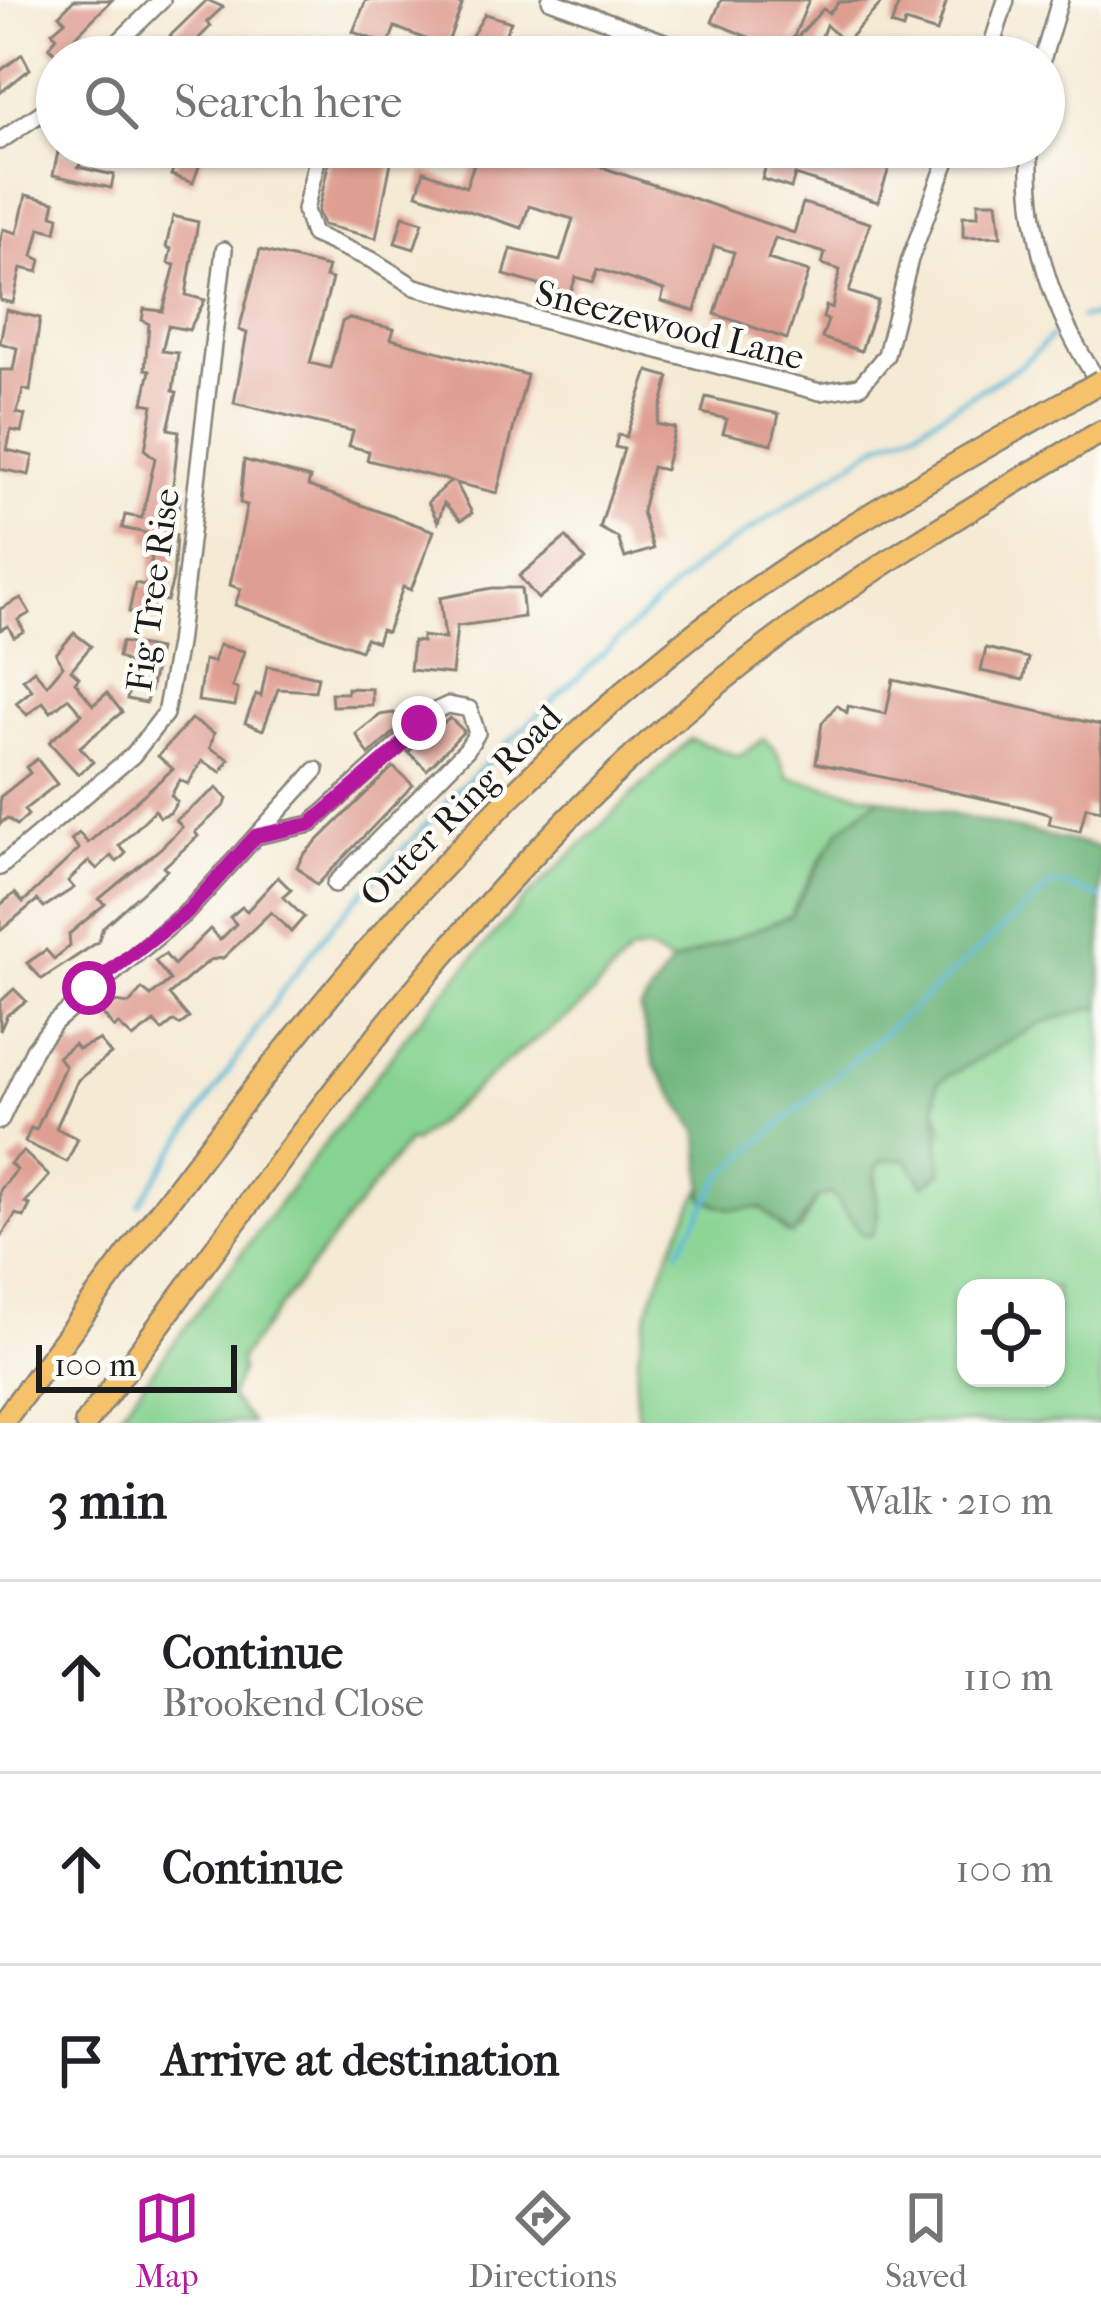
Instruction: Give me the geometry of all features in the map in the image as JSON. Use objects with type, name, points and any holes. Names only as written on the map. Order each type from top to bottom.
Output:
[{"type":"highway","name":"Outer Ring Road","points":[[2,1423],[309,1014],[504,800],[676,648],[758,590],[913,489],[1101,383]]},
{"type":"highway","points":[[86,1423],[405,1002],[483,909],[604,785],[730,674],[843,588],[1096,435]]},
{"type":"street","points":[[125,36],[162,0]]},
{"type":"street","points":[[550,0],[648,36]]},
{"type":"street","points":[[995,36],[1006,0]]},
{"type":"street","points":[[1049,36],[1060,0]]},
{"type":"street","points":[[0,141],[36,116]]},
{"type":"street","name":"Sneezewood Lane","points":[[315,168],[305,210],[313,234],[415,287],[820,392],[860,386],[886,355],[910,259],[943,168]]},
{"type":"street","points":[[1031,168],[1033,210],[1052,296],[1101,383]]},
{"type":"street","name":"Fig Tree Rise","points":[[2,860],[133,755],[165,714],[178,644],[224,250]]},
{"type":"street","points":[[256,836],[311,824],[435,711],[448,705],[469,709],[477,733],[466,749],[335,884]]},
{"type":"street","points":[[0,1120],[34,1049],[55,1022],[189,910],[316,770]]},
{"type":"green space","points":[[690,739],[739,756],[764,739],[775,749],[788,777],[880,798],[838,836],[790,916],[671,963],[648,950],[630,953],[578,1009],[516,1054],[413,1143],[409,1140],[240,1358],[241,1371],[230,1397],[252,1423],[113,1423],[410,1031],[525,899]]},
{"type":"green space","points":[[880,798],[1101,848],[1101,1006],[1043,1022],[938,1082],[941,1173],[924,1185],[906,1159],[882,1160],[874,1178],[877,1217],[871,1236],[862,1234],[831,1193],[817,1198],[792,1236],[762,1208],[731,1209],[704,1200],[699,1133],[655,1066],[640,1010],[671,963],[790,916],[840,829]]},
{"type":"green space","points":[[1101,1006],[1101,1423],[640,1423],[636,1396],[642,1334],[662,1271],[701,1189],[704,1200],[731,1209],[762,1208],[787,1234],[800,1230],[817,1198],[831,1193],[862,1234],[878,1217],[876,1167],[891,1156],[906,1159],[943,1130],[933,1096],[938,1082],[1043,1022]]},
{"type":"building","points":[[74,0],[112,0],[76,36],[52,32],[65,21],[59,15]]},
{"type":"building","points":[[207,0],[223,7],[207,22],[211,26],[201,36],[170,36]]},
{"type":"building","points":[[366,0],[448,0],[462,5],[450,36],[418,36],[395,27],[392,36],[353,32]]},
{"type":"building","points":[[721,0],[809,0],[794,36],[746,36],[712,22]]},
{"type":"building","points":[[884,0],[851,36],[838,36],[826,25],[822,36],[798,36],[823,9],[829,13],[839,2]]},
{"type":"building","points":[[900,0],[947,0],[937,32],[905,22],[903,29],[891,25]]},
{"type":"building","points":[[485,14],[511,22],[504,36],[472,36]]},
{"type":"building","points":[[22,54],[30,69],[0,93],[0,71]]},
{"type":"building","points":[[55,168],[82,168],[114,175],[111,188],[53,175]]},
{"type":"building","points":[[174,168],[198,168],[193,183],[171,175]]},
{"type":"building","points":[[327,168],[390,168],[376,238],[323,225],[318,212]]},
{"type":"building","points":[[472,168],[604,168],[794,233],[803,203],[870,223],[849,292],[878,301],[861,351],[822,338],[828,320],[823,318],[826,306],[832,308],[840,270],[822,264],[825,253],[775,238],[768,259],[809,272],[787,339],[715,314],[734,252],[714,246],[695,311],[661,301],[664,290],[598,269],[593,282],[576,277],[570,294],[504,275],[511,249],[560,261],[573,219],[529,206],[522,228],[417,194],[424,171],[466,187]]},
{"type":"building","points":[[765,168],[889,168],[878,202],[795,175],[791,188],[762,179]]},
{"type":"building","points":[[26,195],[55,202],[52,215],[59,217],[56,232],[40,228],[33,256],[41,260],[38,272],[21,268],[13,303],[0,300],[0,241],[3,229],[17,233]]},
{"type":"building","points":[[978,202],[997,202],[1001,236],[963,237],[963,216],[978,216]]},
{"type":"building","points":[[173,216],[198,222],[186,295],[205,300],[189,330],[168,326],[162,351],[178,353],[173,391],[177,392],[168,429],[179,431],[172,494],[181,496],[178,508],[171,506],[165,532],[176,535],[173,579],[167,601],[156,599],[152,617],[129,612],[135,583],[149,586],[153,543],[144,541],[146,533],[122,528],[125,515],[142,518],[155,458],[145,450],[153,405],[143,403],[150,370],[145,369],[149,324],[142,320],[144,309],[163,311],[175,265],[168,263],[171,249],[166,247]]},
{"type":"building","points":[[403,216],[423,222],[414,249],[395,243]]},
{"type":"building","points":[[260,250],[328,267],[325,277],[332,279],[310,363],[330,368],[342,322],[349,318],[394,329],[391,339],[527,375],[497,493],[456,483],[472,513],[461,520],[444,503],[438,522],[428,502],[451,481],[367,460],[369,451],[349,446],[353,431],[234,403],[247,333],[239,330]]},
{"type":"building","points":[[6,310],[40,318],[30,391],[23,389],[17,413],[25,415],[21,432],[11,430],[7,450],[33,456],[29,475],[0,469],[0,370],[13,370],[17,348],[0,343]]},
{"type":"building","points":[[648,371],[669,377],[657,424],[675,428],[665,470],[652,467],[642,512],[653,549],[625,558],[618,538],[600,528],[624,449],[615,447],[618,435],[626,437]]},
{"type":"building","points":[[706,397],[779,414],[772,444],[723,433],[727,419],[702,413]]},
{"type":"building","points":[[244,460],[310,478],[308,486],[434,531],[411,590],[403,587],[387,632],[381,630],[377,642],[366,638],[361,650],[235,605],[241,589],[230,585],[247,505],[240,503]]},
{"type":"building","points":[[566,537],[585,560],[538,599],[519,576]]},
{"type":"building","points":[[521,588],[524,617],[457,626],[452,674],[410,670],[413,641],[422,642],[422,636],[445,639],[440,598]]},
{"type":"building","points":[[21,598],[30,613],[18,620],[24,631],[14,637],[8,626],[0,630],[0,609]]},
{"type":"building","points":[[74,633],[91,646],[71,670],[79,677],[75,682],[93,705],[107,693],[122,712],[80,747],[93,762],[78,774],[49,742],[82,714],[68,698],[51,712],[43,702],[27,715],[16,703],[32,690],[23,679],[34,670],[47,685],[63,666],[56,654]]},
{"type":"building","points":[[121,642],[159,649],[150,691],[143,690],[148,693],[146,703],[127,699],[134,666],[118,657]]},
{"type":"building","points":[[219,645],[244,651],[232,687],[238,689],[235,706],[198,701],[204,660],[213,662]]},
{"type":"building","points":[[986,648],[1028,658],[1023,680],[981,671]]},
{"type":"building","points":[[267,666],[318,677],[315,691],[278,689],[263,730],[245,723],[256,694],[261,696]]},
{"type":"building","points":[[893,680],[1101,725],[1101,810],[1086,807],[1080,831],[1049,824],[1051,815],[1023,807],[816,763],[822,723],[837,705],[847,713],[848,706],[886,714]]},
{"type":"building","points":[[347,688],[372,689],[372,705],[332,706],[331,693],[347,693]]},
{"type":"building","points":[[394,713],[401,726],[369,755],[356,734],[380,715]]},
{"type":"building","points":[[450,718],[464,731],[427,770],[408,752]]},
{"type":"building","points":[[191,719],[214,733],[210,748],[229,759],[221,772],[202,761],[188,784],[180,780],[171,795],[177,802],[170,813],[160,817],[155,810],[119,846],[126,853],[117,862],[111,856],[97,869],[89,861],[68,881],[74,888],[44,907],[37,900],[0,931],[0,905],[15,893],[23,902],[79,849],[71,840],[79,833],[88,843],[173,769],[158,756]]},
{"type":"building","points":[[37,759],[57,784],[24,810],[28,815],[17,825],[7,818],[0,824],[0,797],[30,773],[26,767]]},
{"type":"building","points":[[393,767],[413,785],[317,885],[297,867],[303,855]]},
{"type":"building","points":[[217,788],[227,799],[225,805],[195,832],[198,836],[164,867],[167,870],[103,927],[98,942],[42,979],[27,963],[46,950],[54,959],[70,946],[69,934],[105,904],[99,899],[161,848],[182,827],[176,820]]},
{"type":"building","points":[[278,877],[291,890],[283,897],[304,917],[291,932],[271,912],[223,958],[210,960],[192,975],[169,995],[189,1018],[180,1025],[174,1021],[162,1031],[154,1022],[133,1038],[118,1024],[114,1028],[102,1013],[116,1002],[129,1004],[142,989],[151,996],[170,980],[155,961],[165,954],[174,965],[210,929],[220,940],[236,924],[230,917],[242,907],[247,911]]},
{"type":"building","points":[[14,989],[26,1001],[7,1015],[0,1031],[0,1002]]},
{"type":"building","points":[[99,1040],[111,1054],[78,1080],[56,1128],[78,1139],[67,1162],[25,1142],[31,1128],[36,1130],[65,1066],[58,1057],[74,1044],[78,1049]]},
{"type":"building","points":[[23,1151],[49,1176],[25,1203],[30,1205],[24,1217],[16,1214],[0,1238],[0,1190],[17,1170],[10,1164]]},
{"type":"waterway","points":[[1081,318],[1101,314]]},
{"type":"waterway","points":[[139,1204],[286,985],[335,922],[461,787],[698,565],[878,445],[918,428],[1023,364],[1052,336]]},
{"type":"waterway","points":[[678,1252],[722,1176],[1054,883],[1101,897]]},
{"type":"route","points":[[89,988],[189,910],[256,836],[276,836],[311,824],[399,748],[419,723]]}]
